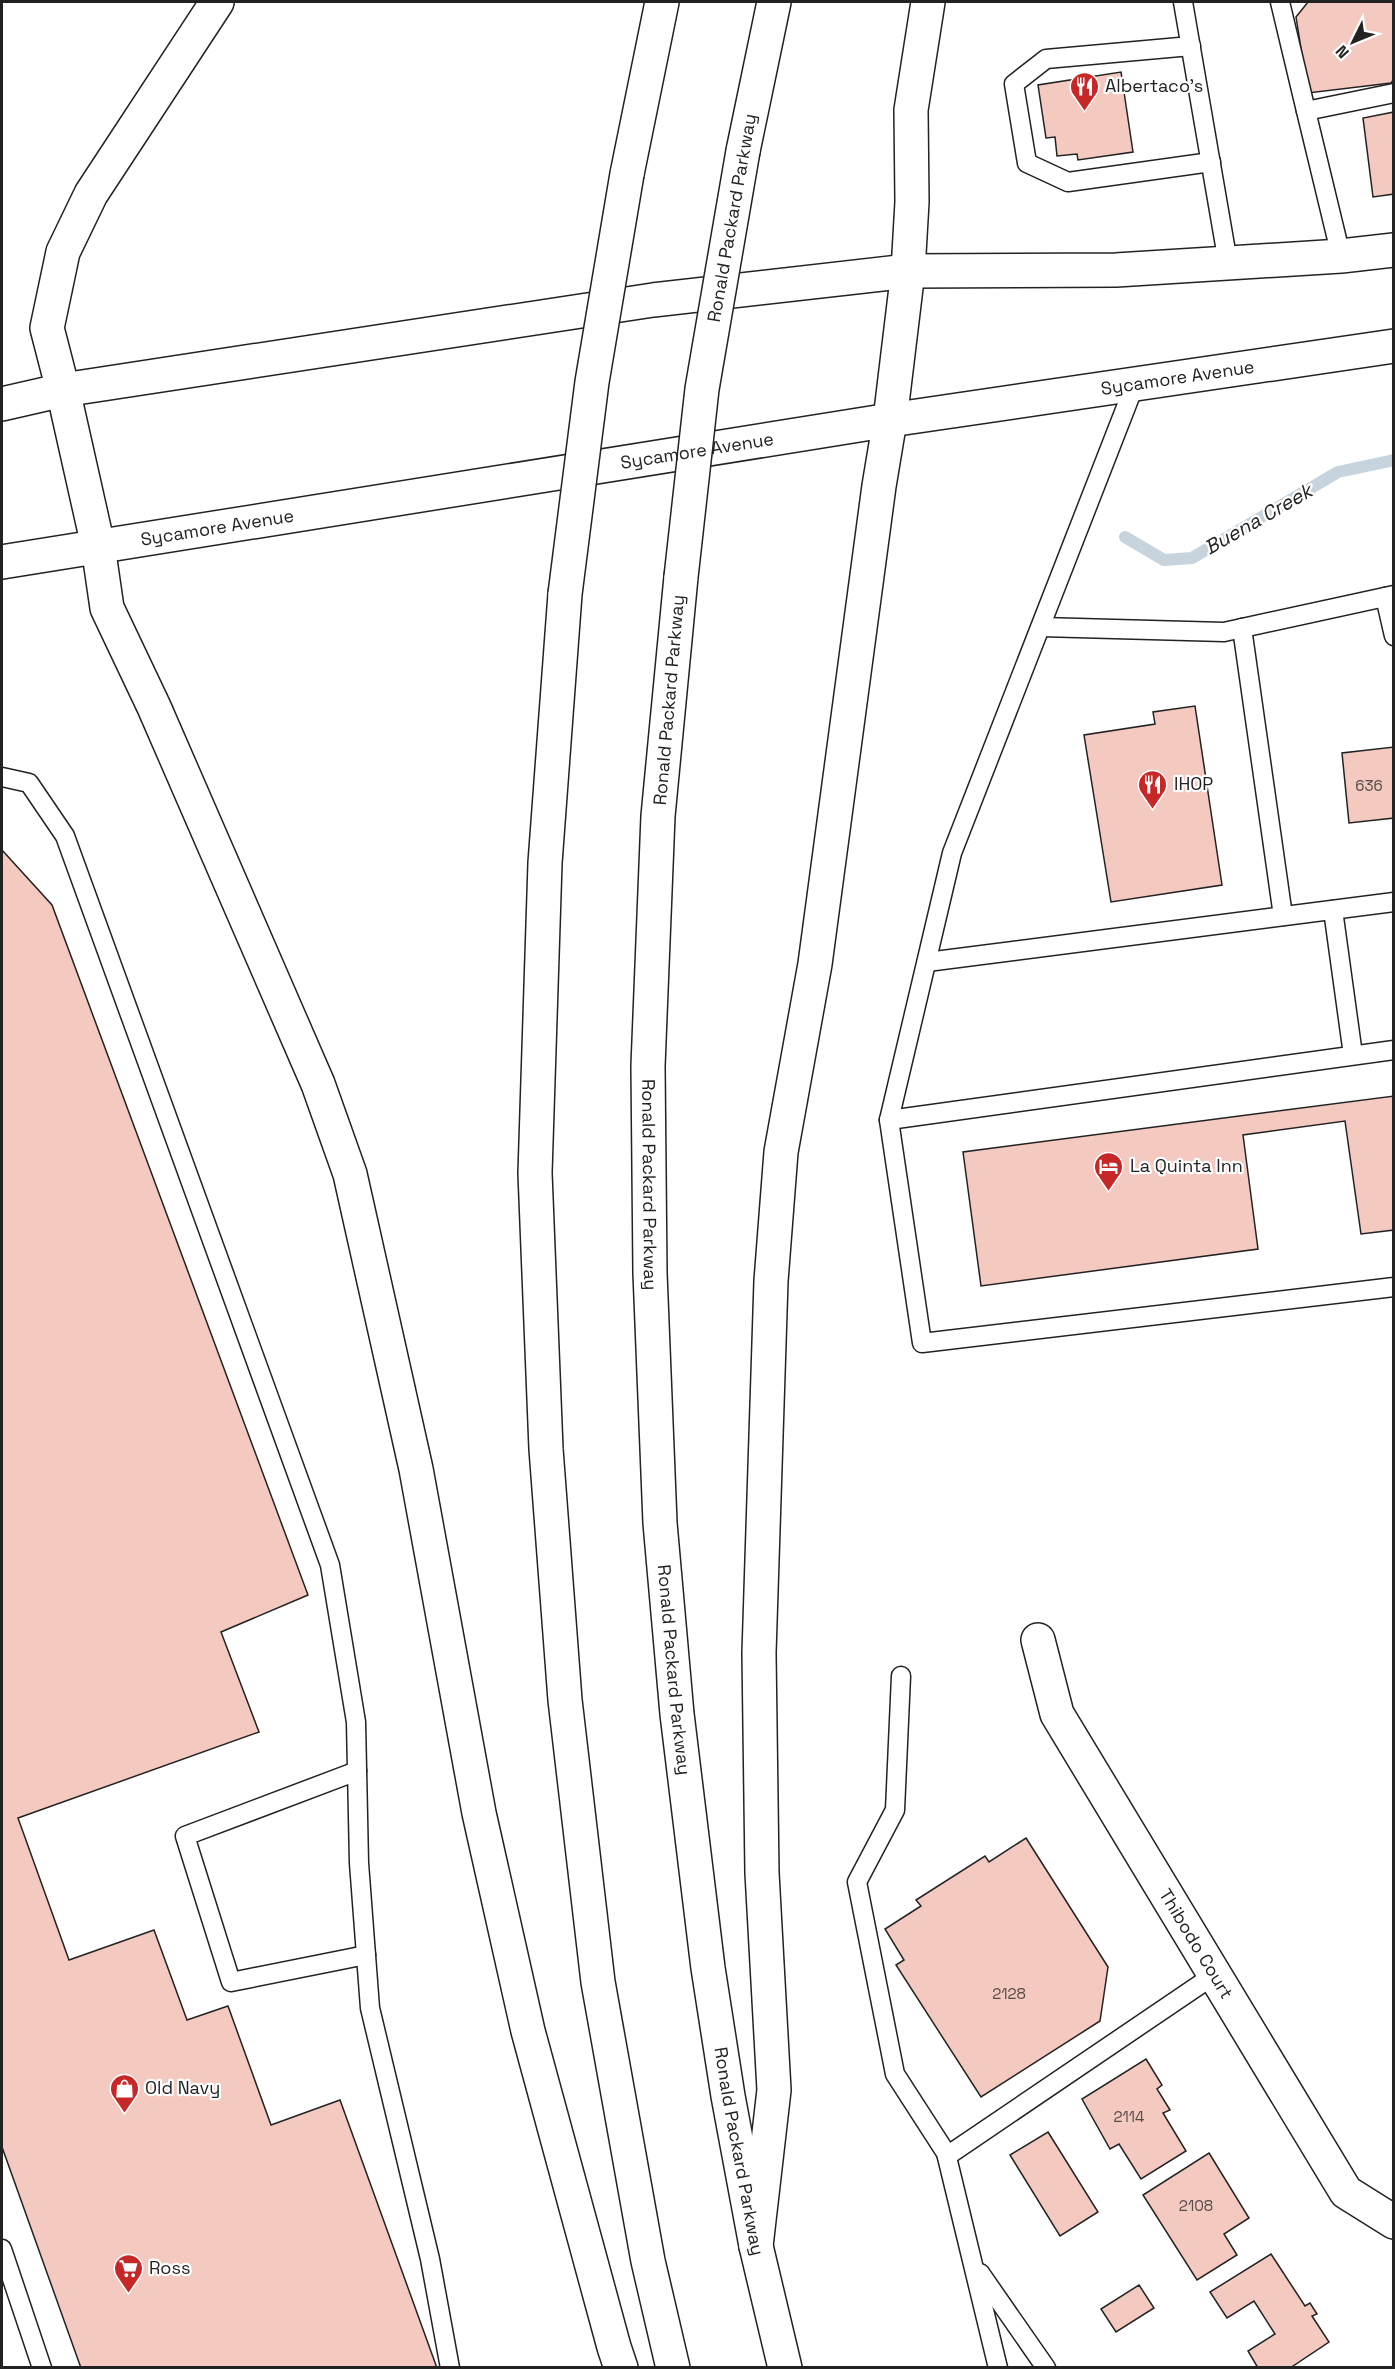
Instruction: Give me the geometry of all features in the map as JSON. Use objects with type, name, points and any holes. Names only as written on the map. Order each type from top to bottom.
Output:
[{"type":"main road","points":[[217,2],[91,194],[63,252],[47,328],[98,546],[106,608],[159,718],[314,1073],[350,1174],[416,1469],[479,1813],[528,2031],[621,2367]]},
{"type":"main road","points":[[662,2],[627,174],[592,382],[566,594],[545,863],[535,1173],[546,1449],[565,1700],[598,1982],[648,2261],[673,2367]]},
{"type":"main road","name":"Ronald Packard Parkway","points":[[774,2],[742,152],[702,389],[658,816],[648,1066],[650,1273],[660,1523],[677,1714],[708,1968],[728,2096],[756,2246],[785,2367]]},
{"type":"main road","points":[[756,2246],[774,2090],[762,1873],[759,1653],[768,1332],[781,1152],[813,978],[877,498],[890,420],[908,271],[912,202],[911,110],[928,2]]},
{"type":"main road","points":[[2,404],[63,390],[653,300],[908,271],[1116,270],[1341,256],[1394,250]]},
{"type":"main road","name":"Sycamore Avenue","points":[[2,562],[890,420],[1394,346]]},
{"type":"main road","name":"Thibodo Court","points":[[1038,1640],[1057,1714],[1346,2192],[1394,2222]]},
{"type":"lane","points":[[1183,2],[1228,264]]},
{"type":"lane","points":[[1280,2],[1341,256]]},
{"type":"lane","points":[[1191,46],[1046,59],[1014,84],[1027,164],[1068,182],[1211,162]]},
{"type":"lane","points":[[1306,111],[1394,93]]},
{"type":"lane","points":[[1136,384],[952,853],[889,1120],[922,1343],[1394,1287]]},
{"type":"lane","points":[[1041,627],[1224,632],[1389,596],[1394,636]]},
{"type":"lane","points":[[1242,628],[1283,916]]},
{"type":"lane","points":[[2,777],[29,783],[65,837],[330,1565],[356,1722],[359,1863],[370,2008],[430,2259],[450,2367]]},
{"type":"lane","points":[[927,962],[1394,902]]},
{"type":"lane","points":[[1333,910],[1353,1055]]},
{"type":"lane","points":[[889,1120],[1394,1050]]},
{"type":"lane","points":[[901,1676],[895,1810],[857,1882],[895,2074],[947,2156],[998,2367]]},
{"type":"lane","points":[[357,1771],[185,1836],[231,1982],[366,1955]]},
{"type":"lane","points":[[947,2156],[1214,1975]]},
{"type":"lane","points":[[2,2249],[42,2367]]},
{"type":"lane","points":[[973,2264],[1046,2367]]},
{"type":"building","points":[[1308,2],[1394,2],[1394,79],[1391,83],[1308,93],[1296,17]]},
{"type":"building","name":"Albertaco's","points":[[1121,72],[1133,152],[1078,160],[1077,154],[1057,156],[1055,137],[1046,138],[1038,85]]},
{"type":"building","points":[[1394,112],[1394,194],[1373,197],[1363,118]]},
{"type":"building","name":"IHOP","points":[[1195,706],[1222,885],[1111,902],[1084,735],[1155,724],[1153,712]]},
{"type":"building","points":[[1394,747],[1394,818],[1349,823],[1342,753]]},
{"type":"building","points":[[2,850],[52,905],[308,1595],[221,1632],[259,1732],[18,1818],[69,1960],[154,1930],[187,2020],[228,2006],[271,2125],[340,2100],[437,2368],[81,2368],[2,2147]]},
{"type":"building","name":"La Quinta Inn","points":[[1394,1096],[1394,1230],[1361,1234],[1345,1121],[1243,1135],[1258,1249],[981,1286],[963,1152]]},
{"type":"building","points":[[1026,1838],[1108,1967],[1100,2021],[981,2097],[896,1965],[904,1960],[885,1929],[921,1906],[916,1900],[985,1856],[989,1862]]},
{"type":"building","points":[[1146,2059],[1162,2085],[1157,2089],[1170,2110],[1163,2113],[1186,2151],[1141,2179],[1119,2144],[1110,2149],[1082,2099]]},
{"type":"building","points":[[1048,2132],[1098,2212],[1060,2236],[1010,2155]]},
{"type":"building","points":[[1209,2153],[1249,2218],[1224,2234],[1237,2255],[1197,2280],[1143,2195]]},
{"type":"building","points":[[1271,2254],[1305,2306],[1310,2303],[1317,2314],[1312,2316],[1329,2342],[1290,2368],[1258,2368],[1248,2351],[1275,2334],[1254,2301],[1227,2318],[1210,2292]]},
{"type":"building","points":[[1139,2285],[1154,2308],[1116,2332],[1101,2309]]},
{"type":"waterway","name":"Buena Creek","points":[[1125,537],[1164,560],[1192,558],[1338,472],[1394,460]]},
{"type":"place","name":"Albertaco's","points":[[1084,112]]},
{"type":"place","name":"IHOP","points":[[1153,810]]},
{"type":"place","name":"La Quinta Inn","points":[[1109,1192]]},
{"type":"place","name":"Old Navy","points":[[124,2114]]},
{"type":"place","name":"Ross","points":[[128,2294]]}]
